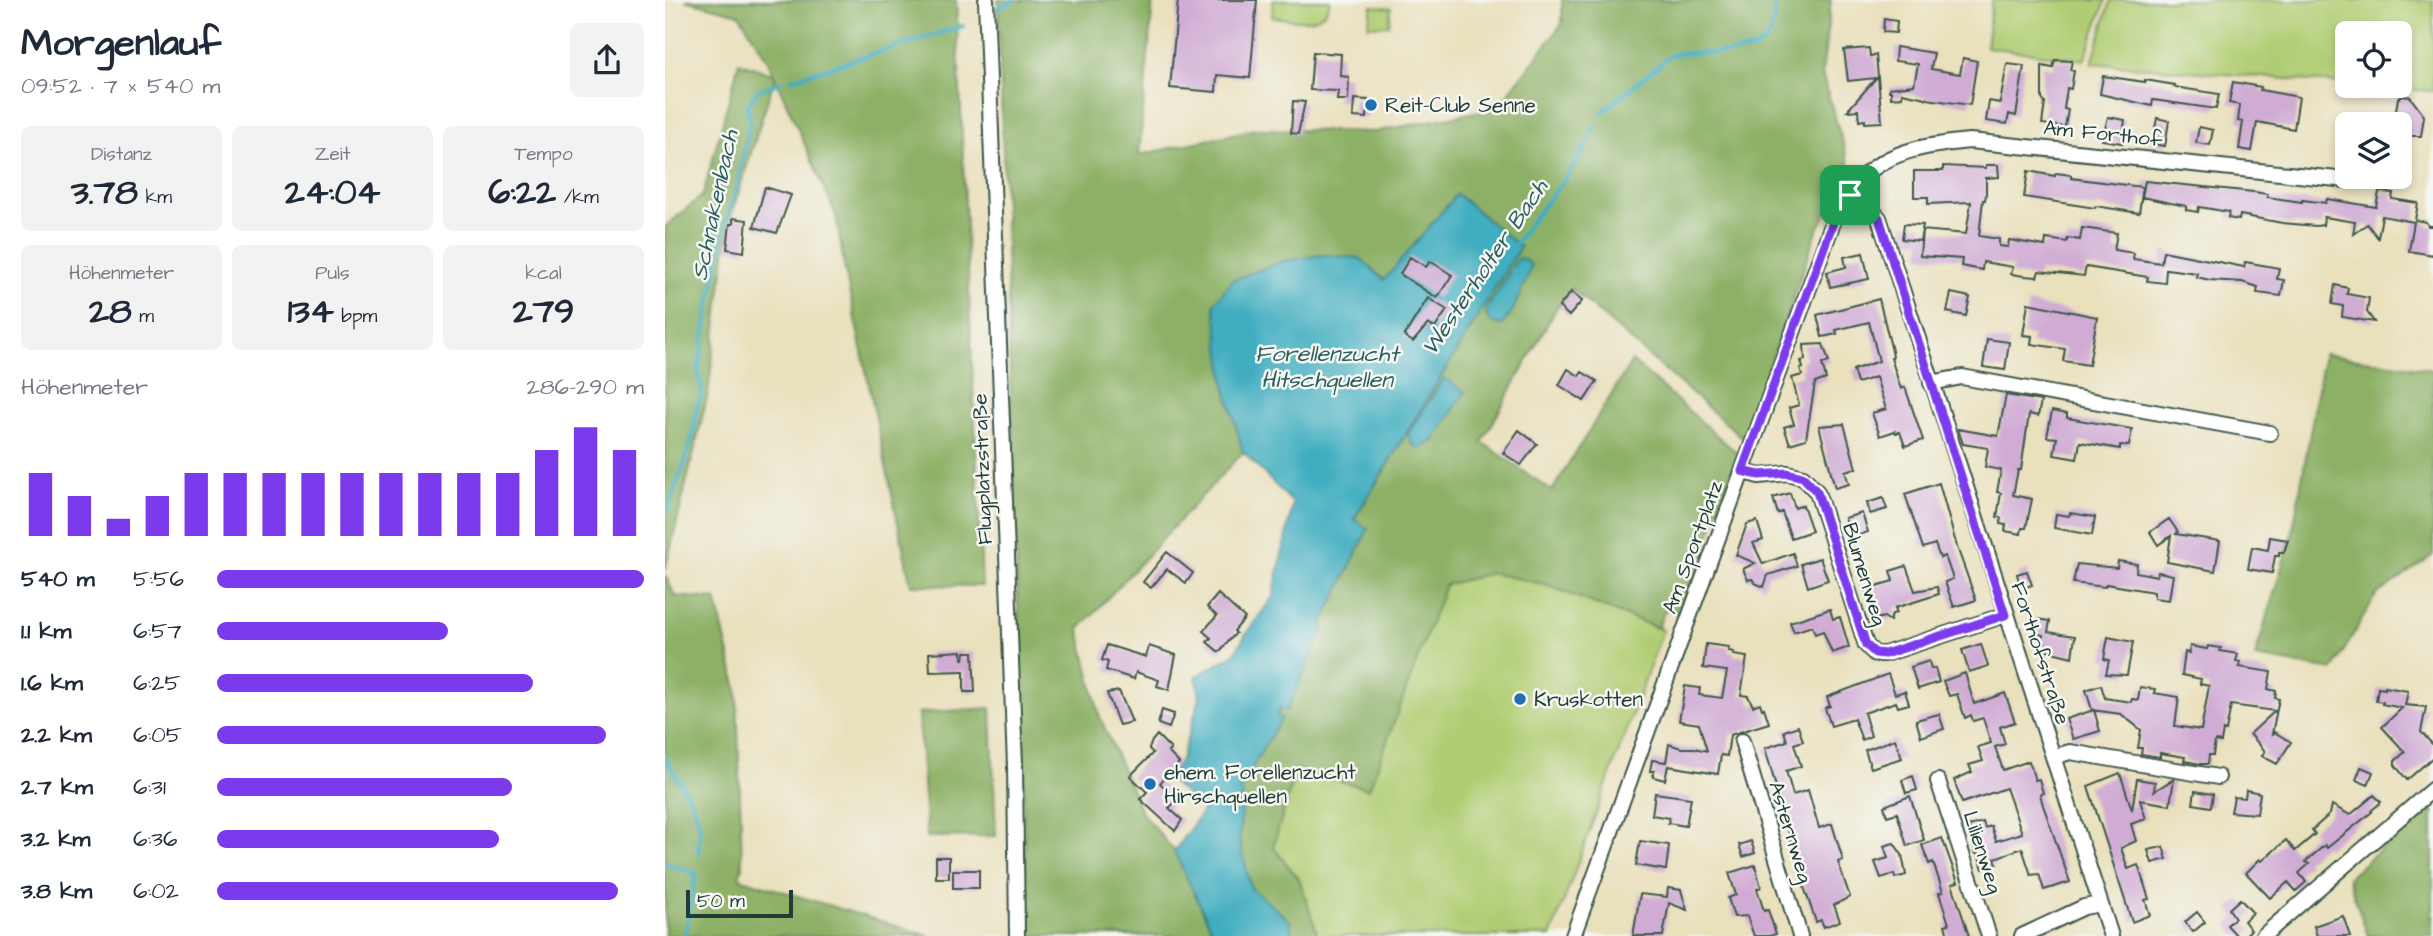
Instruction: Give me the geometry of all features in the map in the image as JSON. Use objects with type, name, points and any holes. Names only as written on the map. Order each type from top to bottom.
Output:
[{"type":"street","name":"Flugplatzstraße","points":[[986,0],[1014,766],[1017,936]]},
{"type":"street","name":"Am Forthof","points":[[1862,178],[1892,156],[1930,145],[1970,141],[2335,179]]},
{"type":"street","name":"Am Sportplatz","points":[[1573,936],[1836,214],[1862,178]]},
{"type":"street","name":"Forthofstraße","points":[[1850,195],[1866,204],[1879,218],[2005,615],[2111,936]]},
{"type":"street","points":[[1931,383],[1962,377],[2270,433]]},
{"type":"street","name":"Blumenweg","points":[[1742,471],[1759,475],[1787,473],[1803,477],[1817,492],[1866,645],[1875,653],[1885,654],[2005,615]]},
{"type":"street","name":"Asternweg","points":[[1741,741],[1800,936]]},
{"type":"street","points":[[2053,757],[2070,752],[2218,777]]},
{"type":"street","name":"Lilienweg","points":[[1938,781],[1989,936]]},
{"type":"street","points":[[2263,936],[2433,789]]},
{"type":"street","points":[[2022,936],[2084,907],[2100,904]]},
{"type":"green space","points":[[685,0],[956,0],[982,586],[911,585],[845,271],[836,215],[775,77],[729,222],[708,393],[665,571],[665,227],[703,195],[739,62],[774,75],[739,14]]},
{"type":"green space","points":[[998,0],[1153,0],[1139,155],[1255,129],[1374,132],[1497,108],[1562,24],[1562,0],[1831,0],[1822,74],[1850,167],[1816,233],[1744,439],[1572,289],[1557,307],[1482,442],[1552,491],[1632,361],[1738,454],[1682,615],[1665,609],[1658,628],[1544,584],[1491,573],[1445,585],[1369,789],[1296,769],[1273,847],[1299,879],[1318,936],[1292,936],[1290,921],[1251,888],[1239,839],[1243,800],[1241,790],[1368,529],[1354,520],[1520,247],[1384,280],[1360,258],[1322,255],[1283,261],[1225,385],[1243,452],[1079,629],[1099,715],[1141,812],[1174,851],[1215,936],[1026,936],[1023,761]]},
{"type":"green space","points":[[1273,0],[1330,0],[1322,15],[1315,19],[1299,20],[1272,17]]},
{"type":"green space","points":[[1992,0],[2106,0],[2084,60],[1986,47]]},
{"type":"green space","points":[[2111,0],[2433,0],[2433,91],[2412,89],[2412,21],[2335,21],[2335,83],[2092,63]]},
{"type":"green space","points":[[1372,6],[1391,8],[1389,25],[1368,26]]},
{"type":"green space","points":[[2324,354],[2433,370],[2433,555],[2376,595],[2333,670],[2255,657],[2293,530]]},
{"type":"green space","name":"Kruskotten","points":[[1491,573],[1544,584],[1663,630],[1551,936],[1318,936],[1299,879],[1273,847],[1296,768],[1369,788],[1445,585]]},
{"type":"green space","points":[[665,575],[675,596],[716,599],[737,690],[742,867],[739,878],[929,936],[665,936]]},
{"type":"green space","points":[[991,708],[996,836],[927,837],[918,713]]},
{"type":"green space","points":[[2433,802],[2433,936],[2368,936],[2348,878]]},
{"type":"water","name":"Forellenzucht Hitschquellen","points":[[1457,194],[1520,247],[1354,519],[1368,529],[1322,624],[1324,627],[1287,710],[1280,708],[1277,716],[1282,718],[1241,789],[1243,800],[1239,839],[1251,888],[1290,921],[1292,936],[1215,936],[1174,851],[1203,811],[1167,777],[1180,762],[1200,698],[1196,676],[1234,655],[1273,597],[1293,503],[1243,452],[1225,385],[1214,304],[1232,280],[1283,261],[1323,255],[1360,258],[1384,280]]},
{"type":"water","points":[[1518,258],[1524,259],[1532,266],[1513,310],[1502,325],[1494,323],[1486,314],[1488,307]]},
{"type":"water","points":[[1444,378],[1465,392],[1433,441],[1419,449],[1411,443],[1408,434]]},
{"type":"building","points":[[1178,0],[1257,0],[1250,78],[1217,75],[1216,92],[1170,88]]},
{"type":"building","points":[[1884,19],[1897,21],[1896,33],[1883,32]]},
{"type":"building","points":[[1896,47],[1934,53],[1931,69],[1960,74],[1963,58],[1977,61],[1970,105],[1902,93],[1902,97],[1891,98],[1889,88],[1914,85],[1918,64],[1895,61]]},
{"type":"building","points":[[1869,48],[1870,56],[1876,55],[1882,122],[1865,123],[1865,120],[1859,121],[1858,110],[1847,111],[1876,78],[1848,81],[1844,50]]},
{"type":"building","points":[[1313,52],[1341,54],[1340,76],[1349,77],[1348,100],[1337,100],[1338,91],[1310,90]]},
{"type":"building","points":[[2055,60],[2072,61],[2070,70],[2074,71],[2071,89],[2067,88],[2064,109],[2068,110],[2065,127],[2042,124],[2045,103],[2042,99],[2042,66],[2053,68]]},
{"type":"building","points":[[2007,64],[2024,66],[2016,116],[2009,114],[2007,124],[1986,121],[1989,101],[2000,103]]},
{"type":"building","points":[[2103,76],[2145,80],[2219,94],[2216,109],[2153,100],[2152,106],[2100,94]]},
{"type":"building","points":[[2233,82],[2299,97],[2294,129],[2257,122],[2252,151],[2239,149],[2243,122],[2238,121],[2240,105],[2229,103]]},
{"type":"building","points":[[2398,98],[2411,98],[2424,116],[2421,136],[2412,136],[2412,112],[2396,112]]},
{"type":"building","points":[[1354,99],[1368,100],[1367,118],[1353,117]]},
{"type":"building","points":[[1293,101],[1305,102],[1298,134],[1291,133]]},
{"type":"building","points":[[2108,117],[2125,120],[2122,143],[2102,140]]},
{"type":"building","points":[[2157,118],[2169,121],[2165,146],[2152,144]]},
{"type":"building","points":[[2199,127],[2213,130],[2210,145],[2196,143]]},
{"type":"building","points":[[1986,165],[1998,165],[1999,177],[1986,178],[1979,236],[1999,239],[1999,246],[2008,247],[2009,240],[2045,246],[2046,239],[2067,242],[2068,238],[2080,240],[2082,228],[2117,233],[2114,250],[2134,253],[2133,259],[2161,263],[2163,251],[2244,267],[2245,262],[2279,268],[2277,279],[2284,280],[2281,296],[2257,293],[2258,287],[2242,282],[2210,280],[2196,277],[2197,273],[2166,269],[2165,283],[2147,281],[2148,277],[2086,267],[2084,276],[2039,271],[2037,277],[2011,274],[2013,267],[1983,262],[1982,270],[1961,266],[1962,259],[1920,256],[1922,230],[1966,234],[1971,202],[1928,204],[1928,197],[1914,197],[1914,171],[1943,171],[1943,166],[1986,168]]},
{"type":"building","points":[[2028,171],[2143,187],[2139,213],[2024,197]]},
{"type":"building","points":[[2145,181],[2254,192],[2267,194],[2267,197],[2302,202],[2326,203],[2327,199],[2376,207],[2379,192],[2393,193],[2392,199],[2418,203],[2415,220],[2433,226],[2433,255],[2409,251],[2414,222],[2382,216],[2378,238],[2367,224],[2353,234],[2355,222],[2324,217],[2323,225],[2316,226],[2240,215],[2239,220],[2228,218],[2229,212],[2199,207],[2198,212],[2186,210],[2186,206],[2142,197]]},
{"type":"building","points":[[765,187],[791,195],[777,233],[754,227]]},
{"type":"building","points":[[733,218],[747,220],[744,252],[727,249]]},
{"type":"building","points":[[1904,224],[1923,225],[1920,241],[1902,239]]},
{"type":"building","points":[[1863,253],[1869,279],[1830,287],[1827,272],[1846,267],[1844,257]]},
{"type":"building","points":[[1410,257],[1426,267],[1430,261],[1452,275],[1437,298],[1400,274]]},
{"type":"building","points":[[2335,285],[2348,288],[2347,294],[2369,298],[2367,312],[2374,322],[2342,317],[2343,306],[2332,304]]},
{"type":"building","points":[[1571,292],[1582,301],[1569,316],[1559,307]]},
{"type":"building","points":[[1951,293],[1970,297],[1966,316],[1947,312]]},
{"type":"building","points":[[1428,298],[1447,310],[1435,328],[1428,324],[1413,342],[1404,336]]},
{"type":"building","points":[[1879,299],[1892,351],[1891,358],[1901,389],[1905,387],[1923,440],[1905,446],[1900,432],[1880,436],[1872,413],[1886,409],[1876,377],[1857,383],[1853,370],[1879,361],[1869,322],[1836,330],[1837,334],[1822,337],[1817,315]]},
{"type":"building","points":[[2028,303],[2097,317],[2089,365],[2063,361],[2065,349],[2031,344],[2032,336],[2023,335]]},
{"type":"building","points":[[1987,339],[2009,342],[2005,370],[1983,367]]},
{"type":"building","points":[[1823,344],[1829,362],[1822,364],[1826,379],[1815,383],[1806,439],[1790,444],[1784,427],[1794,424],[1789,408],[1799,405],[1792,378],[1802,375],[1800,369],[1803,368],[1801,361],[1805,360],[1804,345]]},
{"type":"building","points":[[1568,369],[1579,376],[1582,372],[1597,381],[1584,401],[1559,385]]},
{"type":"building","points":[[2006,395],[2041,401],[2038,416],[2029,414],[2021,470],[2018,470],[2013,495],[2032,499],[2026,528],[2022,528],[2021,534],[2005,531],[2006,525],[2000,524],[2001,518],[1997,517],[2001,493],[1997,492],[2001,470],[1985,467],[1988,448],[1963,444],[1958,429],[1998,436]]},
{"type":"building","points":[[2052,411],[2067,414],[2067,418],[2132,429],[2129,446],[2120,445],[2120,449],[2080,442],[2077,459],[2054,455],[2057,438],[2047,437]]},
{"type":"building","points":[[1844,424],[1856,468],[1845,471],[1849,484],[1835,488],[1819,426]]},
{"type":"building","points":[[1519,430],[1537,444],[1521,465],[1503,453]]},
{"type":"building","points":[[1939,483],[1957,547],[1976,600],[1954,607],[1945,582],[1953,579],[1945,556],[1940,558],[1935,544],[1923,548],[1905,494]]},
{"type":"building","points":[[1790,493],[1795,508],[1803,505],[1812,531],[1791,538],[1782,512],[1778,514],[1773,498]]},
{"type":"building","points":[[1883,498],[1887,509],[1870,514],[1867,503]]},
{"type":"building","points":[[1862,513],[1868,532],[1851,538],[1845,518]]},
{"type":"building","points":[[2070,513],[2095,517],[2092,535],[2054,528],[2056,514],[2069,516]]},
{"type":"building","points":[[2169,519],[2178,532],[2176,534],[2220,541],[2215,571],[2167,562],[2171,536],[2158,545],[2150,532]]},
{"type":"building","points":[[1757,521],[1763,540],[1753,543],[1763,564],[1793,553],[1797,566],[1768,575],[1764,587],[1752,579],[1748,580],[1743,569],[1755,563],[1736,555],[1747,524]]},
{"type":"building","points":[[2270,537],[2288,540],[2284,552],[2275,556],[2272,573],[2248,569],[2252,547],[2268,550]]},
{"type":"building","points":[[1167,552],[1193,573],[1186,583],[1167,569],[1151,588],[1143,582]]},
{"type":"building","points":[[1820,558],[1828,580],[1808,587],[1801,564]]},
{"type":"building","points":[[2118,561],[2137,564],[2136,572],[2157,576],[2158,572],[2173,575],[2169,600],[2154,598],[2154,592],[2106,584],[2105,587],[2073,583],[2077,564],[2117,568]]},
{"type":"building","points":[[1906,566],[1915,591],[1937,587],[1939,594],[1895,608],[1897,613],[1892,614],[1890,621],[1884,617],[1876,619],[1866,589],[1893,581],[1890,571]]},
{"type":"building","points":[[2027,571],[2032,585],[2021,589],[2017,574]]},
{"type":"building","points":[[1218,594],[1245,618],[1219,652],[1207,642],[1211,638],[1203,631],[1217,616],[1207,607]]},
{"type":"building","points":[[1830,609],[1833,619],[1840,617],[1849,647],[1832,653],[1823,631],[1815,634],[1812,626],[1794,632],[1790,622]]},
{"type":"building","points":[[2037,619],[2050,621],[2048,632],[2075,636],[2072,657],[2044,650],[2043,635],[2035,633]]},
{"type":"building","points":[[2108,637],[2133,642],[2127,675],[2106,674],[2109,660],[2104,659]]},
{"type":"building","points":[[1706,644],[1729,647],[1728,651],[1734,652],[1733,655],[1747,657],[1741,695],[1748,696],[1753,706],[1760,703],[1769,723],[1730,735],[1727,756],[1721,755],[1718,774],[1668,766],[1665,780],[1653,777],[1654,771],[1650,771],[1652,760],[1666,762],[1669,744],[1707,751],[1699,724],[1679,721],[1685,686],[1700,688],[1699,695],[1722,698],[1727,671],[1703,668]]},
{"type":"building","points":[[1981,644],[1988,666],[1969,672],[1962,650]]},
{"type":"building","points":[[1107,645],[1146,657],[1149,646],[1176,655],[1169,690],[1157,686],[1159,680],[1136,672],[1134,679],[1106,670],[1108,662],[1102,660]]},
{"type":"building","points":[[2190,646],[2221,648],[2220,651],[2238,654],[2236,661],[2240,662],[2239,667],[2271,672],[2268,689],[2276,691],[2275,698],[2279,699],[2272,734],[2274,732],[2291,742],[2277,764],[2262,756],[2265,751],[2250,734],[2275,711],[2231,705],[2221,742],[2215,741],[2213,755],[2209,755],[2208,764],[2201,764],[2184,761],[2185,757],[2160,753],[2160,757],[2141,754],[2142,748],[2138,748],[2141,730],[2121,714],[2092,710],[2086,690],[2101,685],[2105,698],[2131,702],[2132,699],[2138,700],[2140,687],[2155,689],[2154,693],[2179,697],[2175,726],[2201,730],[2209,686],[2200,684],[2201,679],[2182,675],[2185,652],[2189,653]]},
{"type":"building","points":[[962,651],[962,659],[965,652],[973,652],[975,692],[964,692],[964,671],[930,672],[929,653]]},
{"type":"building","points":[[1929,661],[1931,669],[1935,668],[1939,682],[1918,689],[1911,667]]},
{"type":"building","points":[[1965,673],[1974,704],[2005,693],[2015,722],[2000,727],[2005,744],[1995,747],[2003,770],[2029,761],[2035,780],[2039,779],[2043,805],[2070,882],[2044,890],[2039,874],[2031,875],[2022,848],[1995,858],[1997,864],[1983,869],[1969,826],[1983,822],[1985,828],[1991,826],[1996,841],[2022,833],[2006,788],[1962,803],[1954,780],[1972,772],[1969,765],[1983,761],[1978,747],[1991,743],[1983,718],[1973,721],[1971,715],[1965,718],[1957,694],[1949,696],[1943,681]]},
{"type":"building","points":[[1888,674],[1895,694],[1905,691],[1909,704],[1898,707],[1896,702],[1864,713],[1871,736],[1862,740],[1854,719],[1831,726],[1825,708],[1830,706],[1827,697]]},
{"type":"building","points":[[2378,688],[2408,691],[2405,705],[2426,707],[2421,732],[2433,745],[2433,757],[2407,780],[2395,765],[2395,761],[2405,752],[2382,727],[2402,708],[2376,701]]},
{"type":"building","points":[[1119,691],[1132,722],[1119,725],[1107,693]]},
{"type":"building","points":[[1162,710],[1174,714],[1169,728],[1158,724]]},
{"type":"building","points":[[2094,710],[2100,731],[2073,739],[2066,719]]},
{"type":"building","points":[[1939,714],[1944,729],[1921,737],[1916,720]]},
{"type":"building","points":[[1798,726],[1803,741],[1794,744],[1801,766],[1786,771],[1793,795],[1808,790],[1819,828],[1832,824],[1843,860],[1838,862],[1850,897],[1834,905],[1840,921],[1824,927],[1821,920],[1816,922],[1804,887],[1765,748],[1787,741],[1784,731]]},
{"type":"building","points":[[1157,735],[1171,749],[1168,752],[1179,763],[1160,783],[1177,800],[1169,808],[1182,820],[1175,831],[1140,799],[1147,792],[1130,776],[1153,753],[1149,749]]},
{"type":"building","points":[[1895,739],[1902,758],[1871,768],[1865,750]]},
{"type":"building","points":[[2361,767],[2373,772],[2368,785],[2356,780]]},
{"type":"building","points":[[2120,773],[2132,810],[2137,779],[2155,782],[2154,791],[2174,779],[2170,805],[2140,800],[2146,819],[2131,824],[2136,841],[2121,848],[2128,869],[2138,865],[2149,899],[2145,900],[2150,915],[2132,922],[2088,786]]},
{"type":"building","points":[[1913,776],[1917,790],[1906,793],[1902,780]]},
{"type":"building","points":[[2246,790],[2260,793],[2257,814],[2231,812],[2234,797],[2245,798]]},
{"type":"building","points":[[2195,791],[2213,794],[2211,807],[2193,804]]},
{"type":"building","points":[[1655,793],[1691,798],[1686,826],[1668,823],[1669,818],[1652,815]]},
{"type":"building","points":[[2374,795],[2381,802],[2372,812],[2305,862],[2309,864],[2299,873],[2306,882],[2296,891],[2288,882],[2270,898],[2246,873],[2286,840],[2295,851],[2315,834],[2312,830],[2330,814],[2332,805],[2350,815]]},
{"type":"building","points":[[1910,796],[1924,840],[1907,846],[1897,813],[1887,816],[1884,806]]},
{"type":"building","points":[[1942,838],[1958,882],[1952,884],[1969,936],[1948,936],[1945,925],[1949,924],[1939,893],[1943,892],[1933,862],[1929,864],[1922,845]]},
{"type":"building","points":[[1640,841],[1669,845],[1666,870],[1636,865]]},
{"type":"building","points":[[1751,841],[1755,853],[1743,857],[1739,845]]},
{"type":"building","points":[[1894,843],[1902,855],[1906,875],[1895,878],[1894,874],[1881,878],[1875,862],[1888,858],[1884,846]]},
{"type":"building","points":[[2163,847],[2167,859],[2152,863],[2148,850]]},
{"type":"building","points":[[936,857],[949,857],[949,878],[936,878]]},
{"type":"building","points":[[1755,865],[1761,887],[1757,889],[1764,911],[1768,910],[1776,934],[1769,936],[1754,936],[1747,916],[1734,917],[1728,898],[1736,895],[1729,873]]},
{"type":"building","points":[[953,870],[979,870],[979,888],[953,888]]},
{"type":"building","points":[[1668,888],[1681,890],[1687,910],[1669,903],[1663,936],[1633,936],[1640,894],[1667,897]]},
{"type":"building","points":[[2240,899],[2253,913],[2244,921],[2251,930],[2244,936],[2237,936],[2227,925],[2235,918],[2229,909]]},
{"type":"building","points":[[2197,912],[2205,922],[2193,932],[2185,922]]},
{"type":"building","points":[[2343,916],[2350,936],[2317,936],[2314,926]]},
{"type":"waterway","name":"Schnakenbach","points":[[996,9],[1014,0]]},
{"type":"waterway","name":"Westerholter Bach","points":[[1602,112],[1671,55],[1737,52],[1760,45],[1770,34],[1776,0]]},
{"type":"waterway","name":"Schnakenbach","points":[[792,79],[963,26]]},
{"type":"waterway","name":"Schnakenbach","points":[[665,516],[685,462],[702,392],[698,370],[722,238],[738,181],[750,121],[747,107],[757,91],[781,82]]},
{"type":"waterway","name":"Westerholter Bach","points":[[1513,248],[1567,176],[1594,128]]},
{"type":"waterway","name":"Schnakenbach","points":[[665,757],[693,805],[700,827],[698,854]]},
{"type":"waterway","name":"Schnakenbach","points":[[665,863],[696,873],[685,936]]},
{"type":"place","name":"Reit-Club Senne","points":[[1371,105]]},
{"type":"place","name":"Kruskotten","points":[[1520,699]]},
{"type":"place","name":"ehem. Forellenzucht Hirschquellen","points":[[1150,784]]},
{"type":"route","points":[[1850,195],[1866,204],[1879,218],[2005,615],[1885,654],[1875,653],[1866,645],[1817,492],[1803,477],[1787,473],[1759,475],[1742,471],[1836,214],[1850,195]]}]
